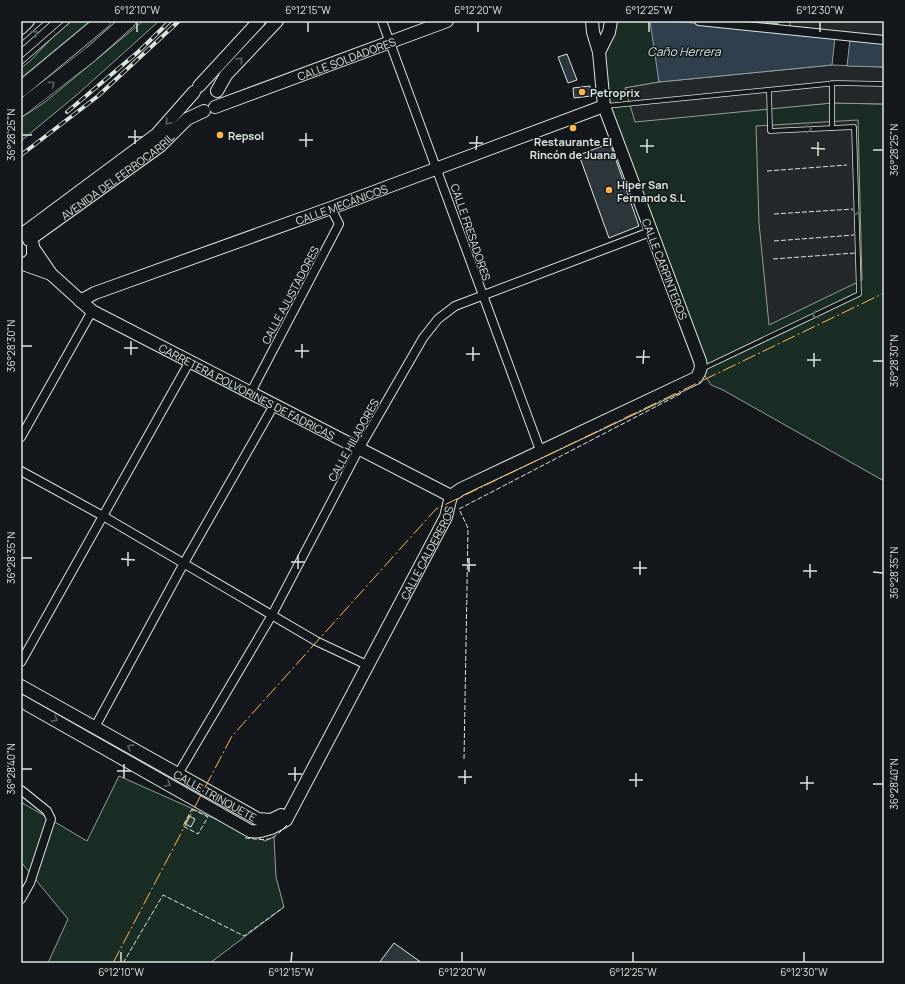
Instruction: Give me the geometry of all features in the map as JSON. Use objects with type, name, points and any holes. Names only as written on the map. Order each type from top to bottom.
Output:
[{"type":"highway","points":[[21,89],[103,21]]},
{"type":"highway","points":[[21,108],[85,58],[128,21]]},
{"type":"street","points":[[21,28],[28,21]]},
{"type":"street","name":"AVENIDA DEL FERROCARRIL","points":[[26,240],[157,134],[260,21]]},
{"type":"street","points":[[214,101],[226,75],[277,21]]},
{"type":"street","name":"CALLE FRESADORES","points":[[382,21],[437,168],[482,296],[540,450]]},
{"type":"street","name":"CALLE SOLDADORES","points":[[214,101],[227,97],[245,95],[447,21]]},
{"type":"street","points":[[592,21],[593,32],[599,52]]},
{"type":"street","points":[[599,52],[609,32],[611,21]]},
{"type":"street","points":[[699,21],[884,40]]},
{"type":"street","name":"CALLE CARPINTEROS","points":[[599,52],[604,106],[650,232],[700,361],[701,370]]},
{"type":"street","points":[[207,85],[214,101],[194,104],[197,89],[207,85]]},
{"type":"street","name":"AVENIDA DEL FERROCARRIL","points":[[26,240],[160,146],[188,119],[214,101]]},
{"type":"street","name":"CALLE MECÁNICOS","points":[[80,302],[95,293],[332,208],[604,106]]},
{"type":"street","name":"CALLE AJUSTADORES","points":[[251,392],[339,224],[332,208]]},
{"type":"street","name":"CALLE HILADORES","points":[[178,774],[272,615],[359,449],[422,338],[438,319],[455,306],[650,232]]},
{"type":"street","points":[[22,264],[33,257],[26,240]]},
{"type":"street","name":"CARRETERA POLVORINES DE FADRICAS","points":[[26,240],[51,274],[80,302],[92,310],[451,496]]},
{"type":"street","name":"CARRETERA POLVORINES DE FADRICAS","points":[[22,264],[51,274]]},
{"type":"street","points":[[21,437],[92,310]]},
{"type":"street","points":[[21,662],[190,361]]},
{"type":"street","name":"CALLE CALDEREROS","points":[[288,813],[369,666],[446,518],[451,496],[461,489],[540,450],[696,378],[701,370]]},
{"type":"street","points":[[95,727],[184,563],[274,405]]},
{"type":"street","points":[[21,471],[103,516],[316,641],[369,666]]},
{"type":"street","name":"CALLE TRINQUETE","points":[[21,686],[258,819],[271,820],[288,813]]},
{"type":"street","name":"CALLE TRINQUETE","points":[[21,701],[250,831],[264,831],[274,827],[286,820],[288,813]]},
{"type":"street","points":[[21,790],[47,811],[51,824],[30,883],[21,899]]},
{"type":"lane","points":[[21,45],[48,21]]},
{"type":"lane","points":[[21,62],[68,21]]},
{"type":"lane","points":[[768,21],[777,21]]},
{"type":"lane","points":[[604,106],[832,83],[884,84]]},
{"type":"lane","points":[[832,83],[832,128]]},
{"type":"lane","points":[[701,370],[859,294],[854,128],[770,132],[769,90]]},
{"type":"green space","points":[[68,21],[90,21],[21,78],[21,68],[30,61]]},
{"type":"green space","points":[[143,21],[159,21],[79,93],[21,141],[21,118],[45,102]]},
{"type":"green space","points":[[611,21],[657,21],[659,82],[625,88],[769,108],[832,103],[884,104],[884,481],[723,390],[711,385],[701,370],[604,106],[599,52]]},
{"type":"green space","points":[[119,776],[265,841],[274,837],[276,877],[284,907],[210,963],[48,963],[68,919],[21,862],[21,802],[87,841]]},
{"type":"shaded area","points":[[790,21],[884,21],[884,38],[790,29]]},
{"type":"shaded area","points":[[832,65],[884,67],[884,104],[832,103],[635,122],[625,88],[659,82]]},
{"type":"shaded area","points":[[858,120],[862,280],[769,325],[759,223],[756,126]]},
{"type":"water","name":"Caño Herrera","points":[[650,21],[672,21],[835,37],[832,65],[659,82]]},
{"type":"water","points":[[850,39],[884,43],[884,67],[847,66]]},
{"type":"building","points":[[567,54],[577,80],[568,83],[558,57]]},
{"type":"building","name":"Petroprix","points":[[590,86],[591,96],[574,98],[573,88]]},
{"type":"building","name":"Hiper San Fernando S.L","points":[[610,143],[639,226],[609,238],[579,155]]},
{"type":"building","points":[[189,816],[195,819],[191,827],[185,824]]},
{"type":"building","points":[[394,943],[422,963],[379,963]]},
{"type":"railway","points":[[67,112],[138,52],[170,21]]},
{"type":"railway","points":[[21,155],[98,96],[179,21]]},
{"type":"fence","points":[[767,171],[847,165]]},
{"type":"fence","points":[[774,214],[853,209]]},
{"type":"fence","points":[[774,241],[854,235]]},
{"type":"fence","points":[[773,259],[855,253]]},
{"type":"fence","points":[[464,759],[468,528],[459,509],[682,393]]},
{"type":"fence","points":[[192,809],[208,817],[198,834],[183,826],[192,809]]},
{"type":"fence","points":[[245,838],[264,840],[272,838],[287,825]]},
{"type":"fence","points":[[123,963],[163,895],[244,936],[284,907]]},
{"type":"power","points":[[113,963],[232,736],[436,509],[884,293]]},
{"type":"place","name":"Petroprix","points":[[582,92]]},
{"type":"place","name":"Restaurante El Rincón de Juana","points":[[573,128]]},
{"type":"place","name":"Repsol","points":[[220,135]]},
{"type":"place","name":"Hiper San Fernando S.L","points":[[609,190]]}]
